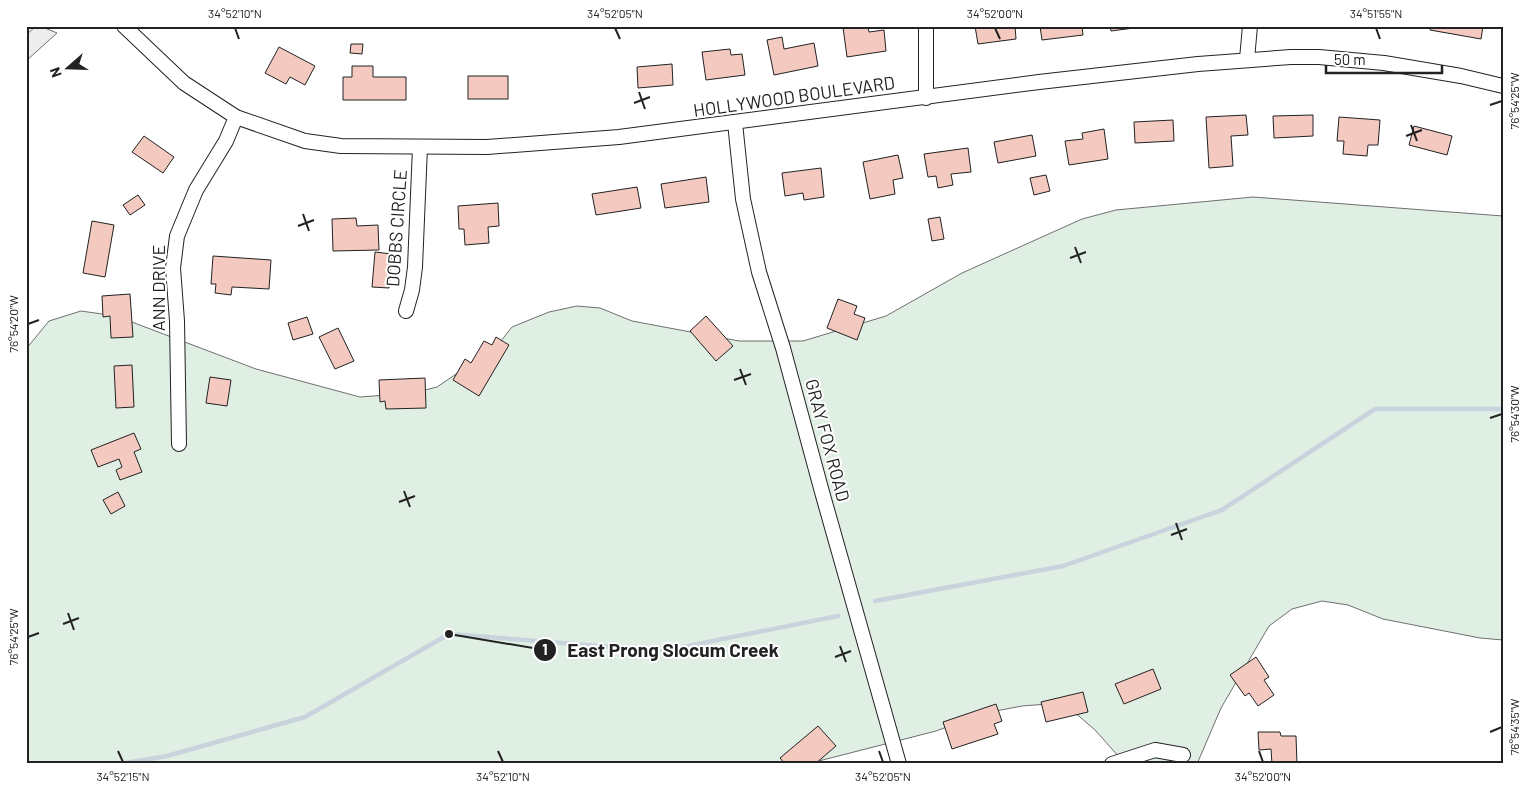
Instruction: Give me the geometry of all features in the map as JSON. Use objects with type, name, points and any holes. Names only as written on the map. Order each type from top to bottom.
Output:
[{"type":"street","name":"HOLLYWOOD BOULEVARD","points":[[124,26],[184,83],[236,117],[305,142],[341,146],[487,147],[620,137],[1039,82],[1247,59],[1319,57],[1384,62],[1503,86]]},
{"type":"street","points":[[926,26],[926,98]]},
{"type":"street","points":[[1247,59],[1250,26]]},
{"type":"street","name":"ANN DRIVE","points":[[179,444],[177,321],[173,268],[177,236],[196,190],[226,141],[236,117]]},
{"type":"street","name":"GRAY FOX ROAD","points":[[735,123],[743,199],[752,248],[783,348],[899,764]]},
{"type":"street","name":"DOBBS CIRCLE","points":[[406,311],[412,290],[415,267],[420,147]]},
{"type":"street","points":[[1112,764],[1154,750],[1183,755]]},
{"type":"green space","points":[[1253,197],[1503,216],[1503,640],[1480,638],[1383,619],[1348,605],[1322,601],[1292,609],[1269,626],[1221,708],[1197,764],[1129,764],[1120,758],[1095,730],[1073,711],[1048,704],[1022,706],[985,713],[936,731],[807,764],[26,764],[26,349],[49,321],[81,311],[116,316],[256,369],[360,397],[413,393],[437,387],[497,346],[512,327],[549,312],[577,306],[600,308],[632,321],[739,341],[803,341],[886,316],[962,273],[1082,219],[1116,210]]},
{"type":"shaded area","points":[[36,26],[57,33],[26,61],[26,35]]},
{"type":"building","points":[[868,26],[869,32],[884,30],[886,51],[847,57],[843,27]]},
{"type":"building","points":[[975,26],[1015,26],[1016,39],[978,44]]},
{"type":"building","points":[[1040,26],[1082,26],[1083,35],[1042,40]]},
{"type":"building","points":[[1110,26],[1149,26],[1111,31]]},
{"type":"building","points":[[1431,26],[1483,26],[1481,39],[1430,30]]},
{"type":"building","points":[[782,37],[784,49],[814,43],[818,66],[774,75],[767,40]]},
{"type":"building","points":[[351,44],[363,44],[362,54],[350,53]]},
{"type":"building","points":[[279,47],[315,66],[305,85],[290,77],[286,84],[265,73]]},
{"type":"building","points":[[730,49],[731,55],[742,54],[745,75],[706,80],[702,52]]},
{"type":"building","points":[[672,64],[673,85],[638,88],[637,67]]},
{"type":"building","points":[[352,66],[373,66],[373,77],[406,77],[406,100],[343,100],[343,77],[352,77]]},
{"type":"building","points":[[468,76],[508,76],[508,99],[468,99]]},
{"type":"building","points":[[1246,115],[1248,135],[1231,136],[1233,166],[1209,168],[1206,117]]},
{"type":"building","points":[[1313,115],[1313,136],[1274,138],[1273,116]]},
{"type":"building","points":[[1339,117],[1380,120],[1378,145],[1368,145],[1367,156],[1343,154],[1344,141],[1337,141]]},
{"type":"building","points":[[1173,120],[1174,141],[1135,143],[1134,122]]},
{"type":"building","points":[[1414,126],[1452,136],[1447,155],[1409,145]]},
{"type":"building","points":[[1104,129],[1108,159],[1069,165],[1065,141],[1083,139],[1082,133]]},
{"type":"building","points":[[1032,135],[1036,156],[998,163],[994,142]]},
{"type":"building","points":[[144,136],[174,157],[163,173],[132,152]]},
{"type":"building","points":[[968,148],[971,172],[951,174],[953,185],[938,188],[936,176],[928,177],[924,154]]},
{"type":"building","points":[[898,155],[903,178],[893,180],[895,194],[870,199],[863,162]]},
{"type":"building","points":[[821,168],[824,197],[804,200],[803,193],[785,196],[782,173]]},
{"type":"building","points":[[1046,175],[1050,191],[1034,195],[1030,178]]},
{"type":"building","points":[[706,177],[709,202],[665,208],[661,184]]},
{"type":"building","points":[[637,187],[641,208],[596,215],[592,194]]},
{"type":"building","points":[[138,195],[145,205],[130,215],[123,205]]},
{"type":"building","points":[[498,203],[499,226],[488,227],[489,243],[465,245],[464,229],[459,229],[458,206]]},
{"type":"building","points":[[940,217],[944,239],[932,241],[928,219]]},
{"type":"building","points":[[356,218],[357,226],[378,225],[379,250],[333,251],[332,219]]},
{"type":"building","points":[[92,221],[114,225],[105,277],[83,273]]},
{"type":"building","points":[[375,252],[392,254],[389,288],[372,287]]},
{"type":"building","points":[[213,256],[271,260],[269,289],[232,287],[231,295],[215,293],[216,284],[211,284]]},
{"type":"building","points":[[130,294],[133,337],[111,338],[110,316],[103,317],[102,296]]},
{"type":"building","points":[[838,299],[857,306],[854,314],[865,318],[857,340],[827,328]]},
{"type":"building","points":[[706,316],[733,346],[716,361],[690,331]]},
{"type":"building","points":[[307,317],[313,334],[293,340],[288,323]]},
{"type":"building","points":[[338,328],[354,361],[335,369],[319,337]]},
{"type":"building","points":[[496,337],[509,345],[479,396],[453,380],[465,359],[471,363],[484,341],[492,345]]},
{"type":"building","points":[[132,365],[134,407],[116,408],[114,366]]},
{"type":"building","points":[[210,377],[231,380],[227,406],[206,403]]},
{"type":"building","points":[[425,378],[426,408],[386,409],[385,401],[380,402],[379,380]]},
{"type":"building","points":[[134,433],[141,449],[134,452],[142,472],[120,480],[116,470],[122,467],[119,459],[98,467],[91,450]]},
{"type":"building","points":[[118,492],[125,506],[111,514],[103,500]]},
{"type":"building","points":[[1256,657],[1269,677],[1264,680],[1274,695],[1258,706],[1249,693],[1245,696],[1230,675]]},
{"type":"building","points":[[1153,669],[1161,689],[1124,704],[1115,684]]},
{"type":"building","points":[[1083,692],[1088,712],[1046,722],[1041,702]]},
{"type":"building","points":[[996,704],[1002,721],[994,724],[998,734],[952,749],[943,722]]},
{"type":"building","points":[[818,726],[836,746],[815,764],[785,764],[780,758]]},
{"type":"building","points":[[1258,732],[1280,732],[1281,736],[1296,736],[1297,764],[1272,764],[1271,749],[1259,750]]},
{"type":"waterway","points":[[875,601],[1063,566],[1222,510],[1375,409],[1503,409]]},
{"type":"waterway","points":[[120,764],[167,756],[305,717],[449,634],[663,651],[838,616]]},
{"type":"place","name":"East Prong Slocum Creek","points":[[449,634]]}]
